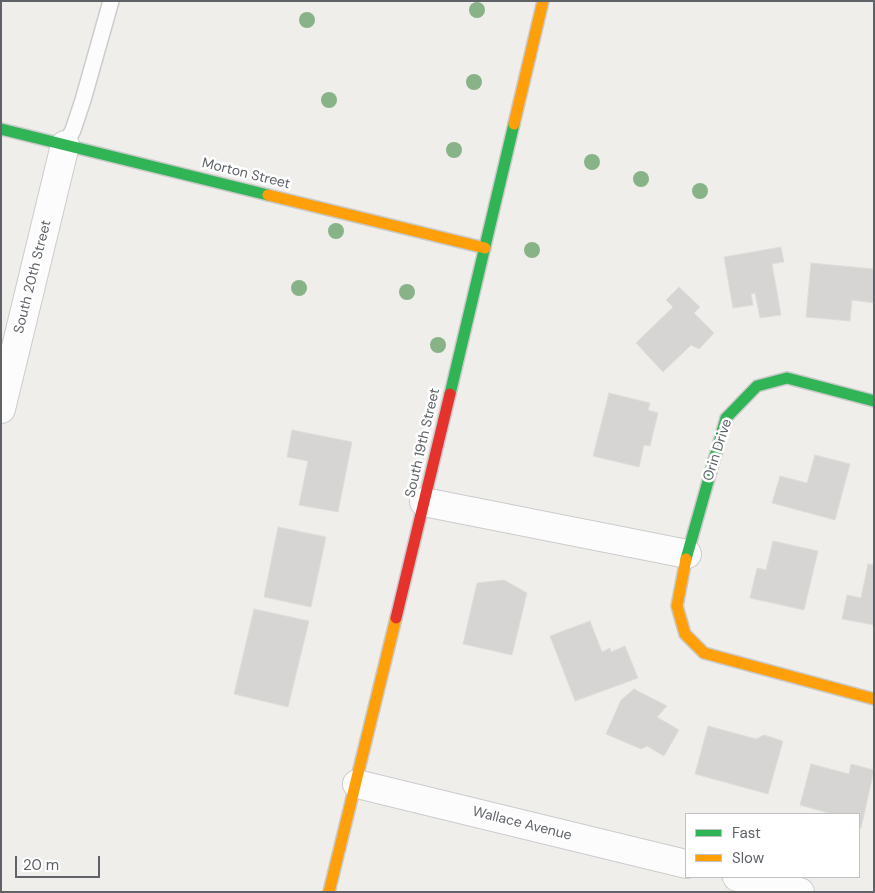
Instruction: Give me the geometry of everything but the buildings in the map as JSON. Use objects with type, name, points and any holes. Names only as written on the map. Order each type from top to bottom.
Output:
[{"type":"street","name":"South 19th Street","points":[[328,892],[357,784],[543,1]]},
{"type":"street","name":"Morton Street","points":[[1,129],[484,248]]},
{"type":"street","name":"South 20th Street","points":[[1,409],[65,145]]},
{"type":"street","name":"Orin Drive","points":[[874,401],[787,378],[757,386],[726,418],[687,554],[678,606],[685,634],[704,653],[874,699]]},
{"type":"street","points":[[424,502],[687,554]]},
{"type":"street","name":"Wallace Avenue","points":[[357,784],[685,864]]},
{"type":"street","points":[[740,878],[766,888],[800,892]]},
{"type":"lane","points":[[65,145],[73,130],[83,100],[111,1]]},
{"type":"traffic: fast","points":[[450,394],[514,124]]},
{"type":"traffic: fast","points":[[1,129],[268,195]]},
{"type":"traffic: fast","points":[[686,559],[726,418],[757,386],[787,378],[874,401]]},
{"type":"traffic: slow","points":[[514,124],[543,1]]},
{"type":"traffic: slow","points":[[268,195],[485,248]]},
{"type":"traffic: slow","points":[[686,559],[677,606],[685,634],[704,653],[874,699]]},
{"type":"traffic: slow","points":[[329,892],[396,618]]},
{"type":"traffic: jam","points":[[396,618],[450,394]]}]
